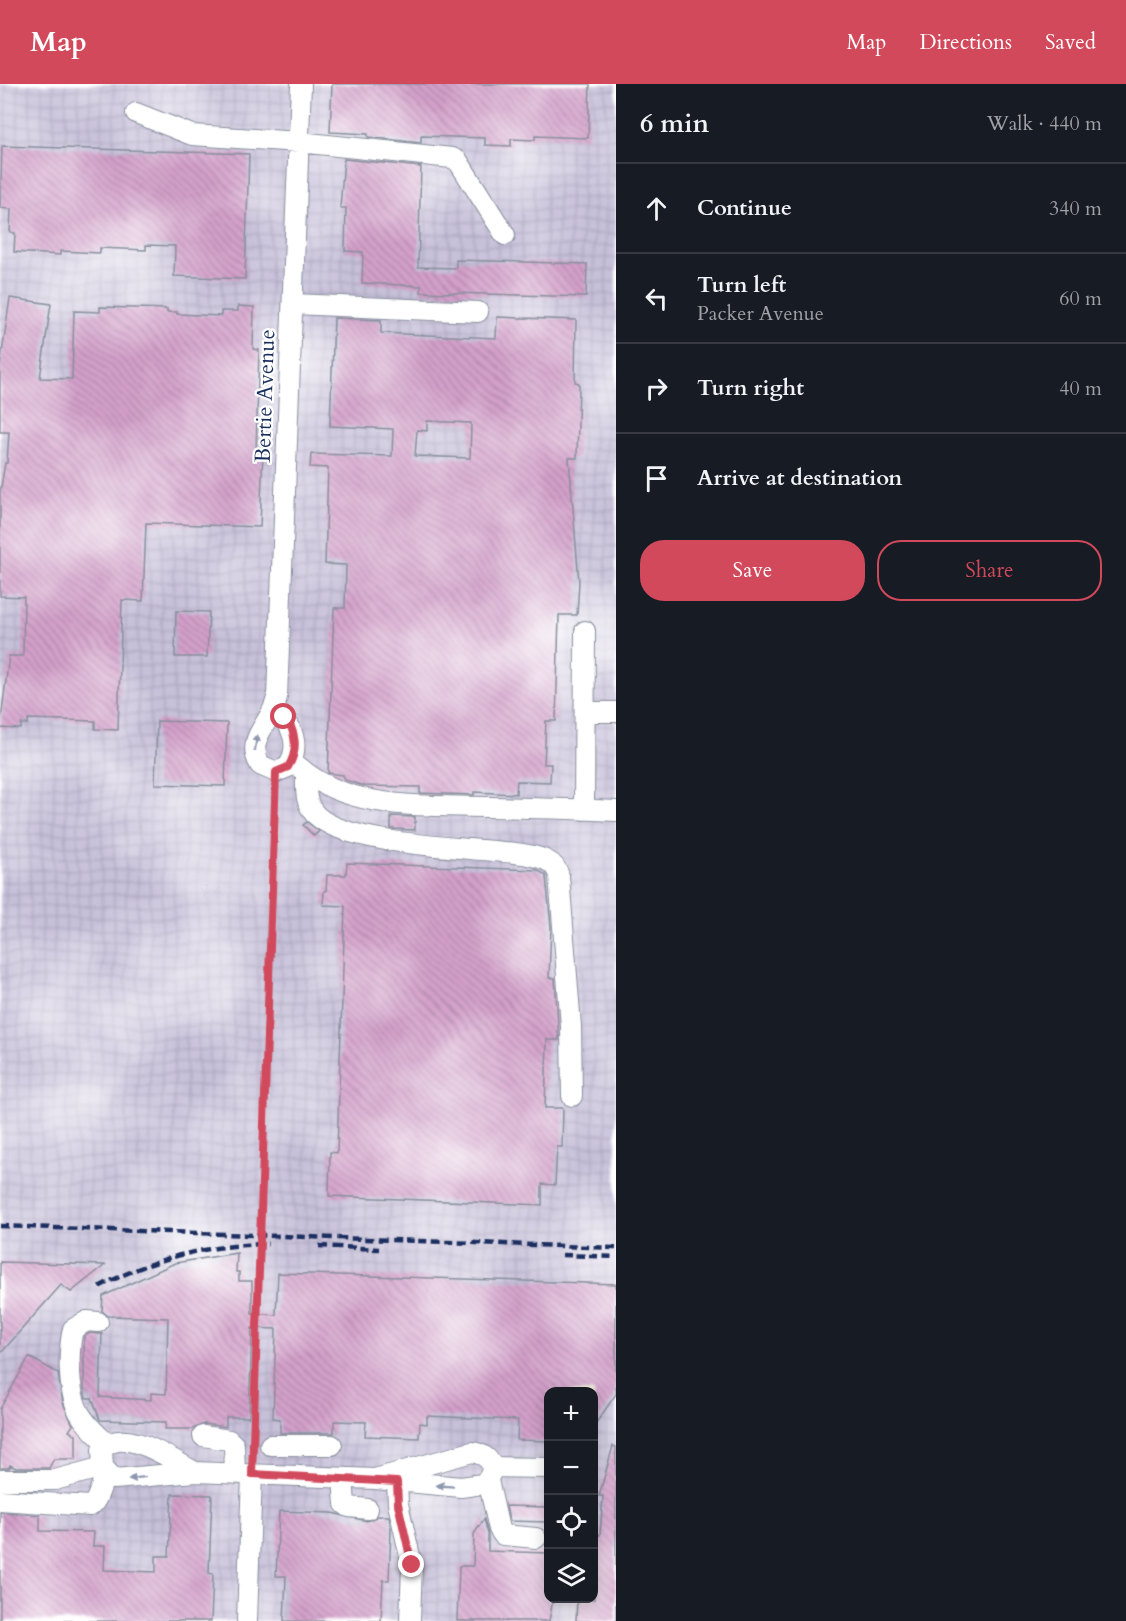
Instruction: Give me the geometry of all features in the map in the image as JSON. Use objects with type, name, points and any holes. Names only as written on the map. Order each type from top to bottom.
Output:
[{"type":"street","name":"Bertie Avenue","points":[[275,710],[301,84]]},
{"type":"street","points":[[136,113],[192,135],[299,142],[452,158],[458,161],[505,235]]},
{"type":"street","points":[[293,304],[478,312]]},
{"type":"street","points":[[584,810],[585,631]]},
{"type":"street","points":[[572,1096],[571,1026],[559,876],[554,866],[547,860],[523,854],[373,839],[339,830],[318,817],[313,811],[291,769],[294,754],[292,729],[275,710],[259,731],[254,747],[260,765],[291,769],[342,792],[400,805],[616,811]]},
{"type":"street","points":[[585,712],[616,712]]},
{"type":"street","points":[[98,1322],[87,1321],[73,1329],[71,1372],[77,1408],[84,1420],[107,1444]]},
{"type":"street","points":[[203,1436],[229,1440],[252,1474]]},
{"type":"street","points":[[0,1500],[90,1506],[97,1500],[105,1470],[102,1450],[107,1444],[121,1439],[130,1440],[195,1472]]},
{"type":"street","points":[[247,1621],[252,1474],[267,1440],[332,1445]]},
{"type":"street","points":[[375,1479],[472,1452],[483,1453],[490,1458],[490,1473],[499,1529],[503,1535],[536,1538]]},
{"type":"street","points":[[105,1470],[114,1479],[126,1480],[195,1472],[375,1479],[461,1487],[482,1484],[490,1473],[544,1468]]},
{"type":"street","points":[[0,1480],[55,1480],[105,1470]]},
{"type":"street","points":[[343,1478],[345,1504],[350,1507],[368,1509]]},
{"type":"street","points":[[397,1482],[398,1504],[412,1565],[410,1621]]},
{"type":"path","points":[[267,1440],[291,769]]},
{"type":"shaded area","points":[[0,84],[616,84],[616,1621],[0,1621]]},
{"type":"building","points":[[332,84],[590,84],[588,138],[535,136],[535,140],[511,139],[511,146],[485,145],[485,138],[421,136],[421,143],[368,137],[368,134],[330,132]]},
{"type":"building","points":[[2,146],[249,154],[245,279],[174,276],[175,246],[146,245],[146,250],[100,248],[100,253],[60,251],[60,255],[14,252],[15,233],[10,232],[11,209],[0,208]]},
{"type":"building","points":[[344,159],[421,167],[418,267],[456,268],[456,260],[587,264],[586,297],[421,292],[421,286],[362,283],[363,252],[345,251],[346,208],[340,208]]},
{"type":"building","points":[[10,298],[51,304],[40,378],[72,379],[74,311],[100,312],[100,307],[167,309],[167,312],[177,312],[177,314],[221,316],[221,311],[238,311],[238,306],[254,307],[253,349],[259,350],[256,452],[263,452],[260,527],[146,523],[143,601],[122,600],[118,730],[95,729],[95,721],[28,719],[28,724],[21,724],[21,729],[0,728],[9,656],[23,656],[24,597],[0,596],[0,493],[5,463],[7,463],[9,432],[0,432],[0,367]]},
{"type":"building","points":[[497,317],[576,320],[575,382],[579,383],[577,458],[569,458],[579,582],[577,615],[559,615],[556,721],[546,721],[544,764],[551,764],[550,782],[517,781],[516,794],[474,792],[474,795],[420,793],[420,787],[364,786],[345,780],[343,775],[328,773],[334,608],[345,608],[346,565],[325,564],[328,468],[310,467],[311,454],[392,456],[393,429],[330,426],[334,318],[381,320],[381,333],[496,338]],"holes":[[[427,421],[471,423],[470,458],[415,456],[417,430],[427,431]]]},
{"type":"building","points":[[176,611],[209,612],[207,657],[175,657]]},
{"type":"building","points":[[157,721],[227,723],[225,786],[155,784]]},
{"type":"building","points":[[391,816],[415,817],[415,830],[391,829]]},
{"type":"building","points":[[307,822],[319,831],[314,836],[303,825]]},
{"type":"building","points":[[347,863],[538,870],[546,876],[551,927],[549,978],[555,978],[559,1040],[547,1040],[545,1108],[563,1108],[562,1147],[557,1147],[555,1185],[542,1184],[542,1205],[329,1196],[330,1152],[337,1153],[345,906],[323,905],[327,875],[346,875]]},
{"type":"building","points":[[237,1253],[236,1272],[239,1272],[239,1281],[252,1281],[252,1313],[276,1315],[278,1273],[616,1284],[616,1394],[598,1420],[598,1387],[544,1387],[544,1441],[517,1440],[518,1420],[427,1416],[427,1424],[420,1423],[419,1438],[365,1436],[366,1422],[334,1421],[334,1433],[280,1433],[280,1419],[273,1418],[276,1329],[252,1328],[249,1417],[226,1417],[226,1427],[204,1424],[193,1429],[165,1429],[166,1422],[100,1420],[92,1398],[86,1398],[84,1388],[84,1337],[90,1333],[102,1334],[100,1397],[151,1400],[151,1393],[166,1394],[168,1318],[108,1316],[102,1311],[103,1296],[175,1263]]},
{"type":"building","points":[[0,1262],[105,1265],[71,1292],[61,1285],[0,1354]]},
{"type":"building","points":[[29,1357],[58,1373],[63,1403],[73,1425],[69,1431],[76,1435],[76,1459],[54,1459],[49,1468],[16,1468],[10,1465],[9,1468],[0,1468],[0,1409]]},
{"type":"building","points":[[613,1446],[616,1447],[616,1621],[576,1621],[577,1603],[598,1603],[598,1535],[600,1535],[603,1496],[599,1496]]},
{"type":"building","points":[[172,1494],[212,1495],[209,1573],[213,1574],[211,1621],[0,1621],[0,1512],[40,1515],[40,1531],[94,1532],[93,1546],[105,1546],[104,1570],[156,1572],[156,1556],[169,1556]]},
{"type":"building","points":[[506,1506],[544,1507],[544,1522],[509,1521]]},
{"type":"building","points":[[279,1511],[332,1513],[367,1521],[378,1516],[389,1516],[391,1528],[389,1580],[383,1580],[381,1621],[284,1621],[286,1576],[276,1576]]},
{"type":"building","points":[[484,1519],[488,1534],[488,1551],[544,1553],[544,1603],[552,1603],[549,1621],[457,1621],[459,1566],[473,1566],[474,1534]]},
{"type":"railway","points":[[0,1226],[616,1248]]},
{"type":"railway","points":[[99,1287],[140,1268],[181,1255],[223,1247],[268,1244]]},
{"type":"railway","points":[[319,1246],[379,1249]]},
{"type":"railway","points":[[562,1255],[616,1257]]},
{"type":"route","points":[[284,717],[292,729],[294,754],[285,771],[276,772],[252,1474],[397,1482],[398,1504],[412,1565]]}]
